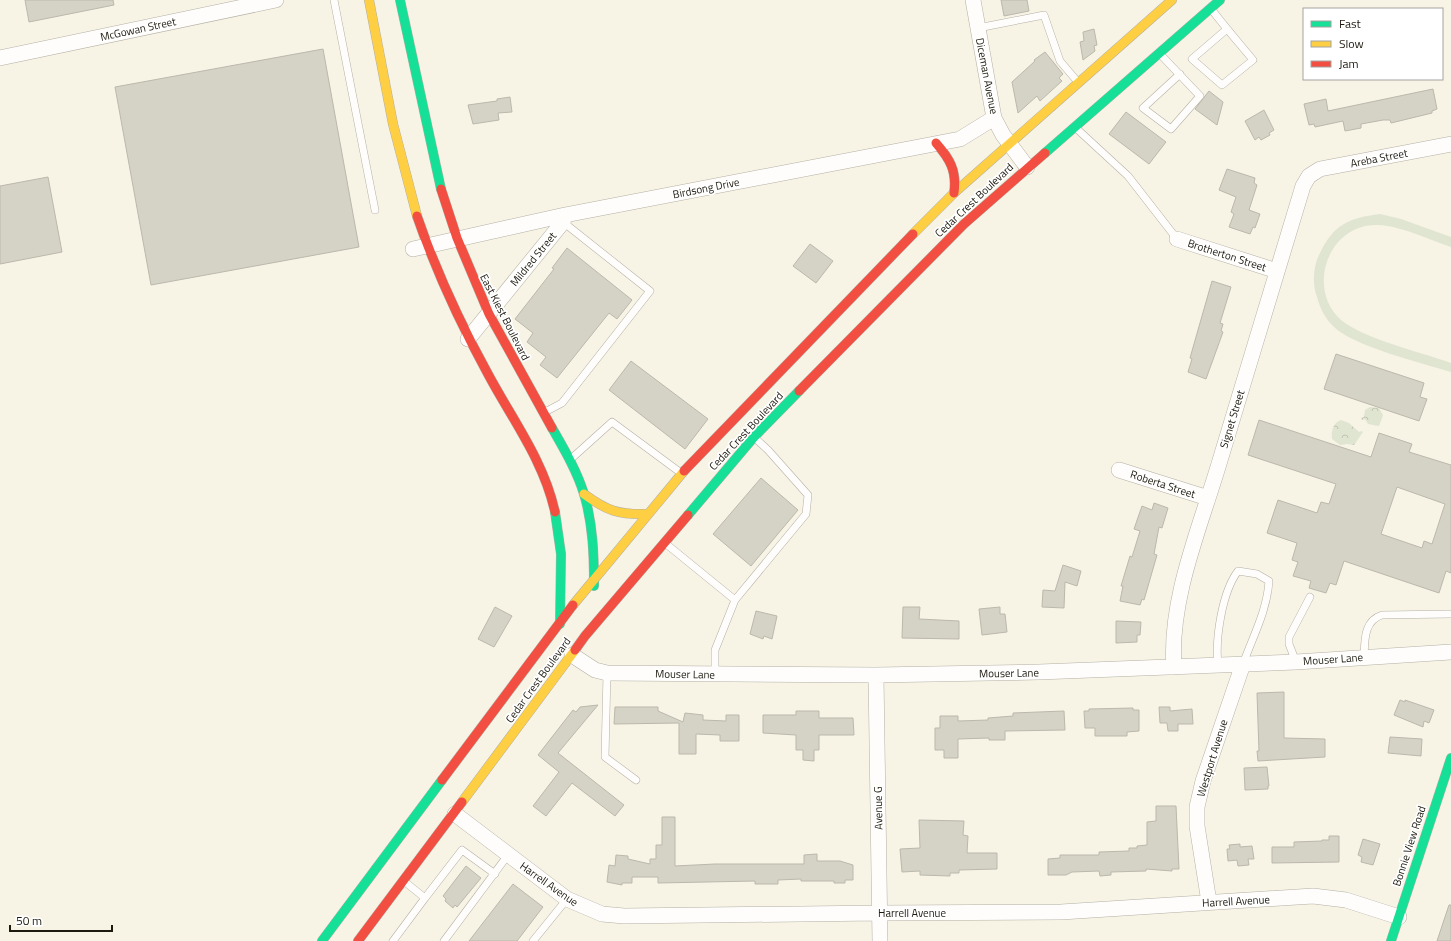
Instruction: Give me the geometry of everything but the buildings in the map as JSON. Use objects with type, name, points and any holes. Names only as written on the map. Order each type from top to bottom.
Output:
[{"type":"main road","points":[[369,0],[420,247],[468,339],[525,439],[548,486],[554,510],[561,557],[560,636]]},
{"type":"main road","name":"East Kiest Boulevard","points":[[400,0],[437,178],[457,238],[489,314],[570,460],[584,494],[591,528],[594,579],[593,598]]},
{"type":"main road","name":"Cedar Crest Boulevard","points":[[322,941],[433,797],[560,621],[648,514],[685,476],[862,284],[954,193],[1172,0]]},
{"type":"main road","name":"Cedar Crest Boulevard","points":[[358,941],[404,882],[452,811],[568,651],[585,636],[664,542],[702,492],[752,435],[964,224],[1027,167],[1220,0]]},
{"type":"main road","points":[[936,143],[952,162],[956,174],[954,193]]},
{"type":"main road","points":[[584,494],[603,509],[624,515],[648,514]]},
{"type":"main road","points":[[585,636],[590,613]]},
{"type":"main road","name":"Bonnie View Road","points":[[1391,941],[1451,758]]},
{"type":"street","name":"McGowan Street","points":[[0,58],[276,0]]},
{"type":"street","name":"Diceman Avenue","points":[[973,0],[994,118],[1002,135],[1027,167]]},
{"type":"street","name":"Birdsong Drive","points":[[420,247],[457,238],[564,219],[960,139],[994,118]]},
{"type":"street","name":"Areba Street","points":[[1309,176],[1320,169],[1451,144]]},
{"type":"street","name":"Signet Street","points":[[1174,667],[1172,651],[1178,603],[1208,498],[1303,186],[1309,176]]},
{"type":"street","name":"Mildred Street","points":[[468,339],[564,219]]},
{"type":"street","name":"Brotherton Street","points":[[1177,239],[1277,271]]},
{"type":"street","name":"Roberta Street","points":[[1119,470],[1208,498]]},
{"type":"street","name":"Mouser Lane","points":[[568,651],[595,670],[607,673],[715,675],[876,675],[1039,672],[1296,662],[1451,652]]},
{"type":"street","name":"Westport Avenue","points":[[1209,902],[1197,826],[1198,807],[1203,780],[1243,664]]},
{"type":"street","name":"Avenue G","points":[[876,675],[880,941]]},
{"type":"street","name":"Harrell Avenue","points":[[452,811],[567,899],[602,914],[624,916],[1061,912],[1313,896],[1346,900],[1399,917]]},
{"type":"lane","points":[[334,0],[375,210]]},
{"type":"lane","points":[[1210,8],[1227,28],[1253,60],[1222,85],[1192,59],[1227,28]]},
{"type":"lane","points":[[978,28],[1044,15],[1060,61],[1078,82]]},
{"type":"lane","points":[[1158,53],[1180,74],[1200,96],[1171,129],[1143,108],[1180,74]]},
{"type":"lane","points":[[1074,127],[1128,176],[1177,239]]},
{"type":"lane","points":[[544,412],[562,403],[650,291],[564,219]]},
{"type":"lane","points":[[570,460],[612,422],[685,476]]},
{"type":"lane","points":[[715,675],[715,650],[735,600],[806,514],[808,495],[768,450],[752,435]]},
{"type":"lane","points":[[664,542],[735,600]]},
{"type":"lane","points":[[1218,665],[1217,635],[1231,580],[1238,571],[1258,574],[1269,581],[1268,597],[1254,638],[1243,664]]},
{"type":"lane","points":[[1296,662],[1289,644],[1289,637],[1310,597]]},
{"type":"lane","points":[[1364,657],[1365,632],[1376,617],[1382,615],[1451,614]]},
{"type":"lane","points":[[607,673],[605,757],[636,780]]},
{"type":"lane","points":[[393,941],[462,850],[495,874]]},
{"type":"lane","points":[[444,941],[508,855]]},
{"type":"lane","points":[[404,882],[425,898]]},
{"type":"lane","points":[[533,941],[567,899]]},
{"type":"green space","points":[[1380,214],[1401,219],[1451,237],[1451,247],[1388,226],[1379,225],[1362,227],[1347,234],[1336,245],[1328,259],[1324,275],[1325,291],[1330,307],[1341,320],[1363,333],[1451,363],[1451,372],[1388,353],[1355,340],[1333,326],[1321,309],[1315,292],[1314,275],[1318,258],[1325,243],[1337,229],[1351,220]]},
{"type":"green space","points":[[1370,407],[1379,408],[1383,415],[1379,426],[1368,424],[1365,419],[1362,420],[1361,418],[1364,417],[1365,410]]},
{"type":"green space","points":[[1341,420],[1349,423],[1359,432],[1363,432],[1354,445],[1340,445],[1332,439],[1333,428],[1338,421]]},
{"type":"traffic: fast","points":[[400,0],[441,189]]},
{"type":"traffic: fast","points":[[1045,153],[1220,0]]},
{"type":"traffic: fast","points":[[688,515],[754,437],[799,391]]},
{"type":"traffic: fast","points":[[552,428],[574,469],[587,505],[594,563],[594,586]]},
{"type":"traffic: fast","points":[[555,512],[561,554],[560,624]]},
{"type":"traffic: fast","points":[[1391,941],[1451,758]]},
{"type":"traffic: fast","points":[[322,941],[442,780]]},
{"type":"traffic: slow","points":[[369,0],[393,124],[417,216]]},
{"type":"traffic: slow","points":[[913,234],[954,193],[1172,0]]},
{"type":"traffic: slow","points":[[573,605],[684,471]]},
{"type":"traffic: slow","points":[[584,494],[614,511],[629,514],[648,514]]},
{"type":"traffic: slow","points":[[462,802],[575,650]]},
{"type":"traffic: jam","points":[[936,143],[949,160],[954,178],[954,193]]},
{"type":"traffic: jam","points":[[799,391],[964,224],[1045,153]]},
{"type":"traffic: jam","points":[[441,189],[457,238],[489,314],[552,428]]},
{"type":"traffic: jam","points":[[417,216],[440,277],[458,316],[488,374],[535,458],[550,493],[555,512]]},
{"type":"traffic: jam","points":[[684,471],[913,234]]},
{"type":"traffic: jam","points":[[575,650],[585,636],[688,515]]},
{"type":"traffic: jam","points":[[442,780],[573,605]]},
{"type":"traffic: jam","points":[[358,941],[462,802]]}]
